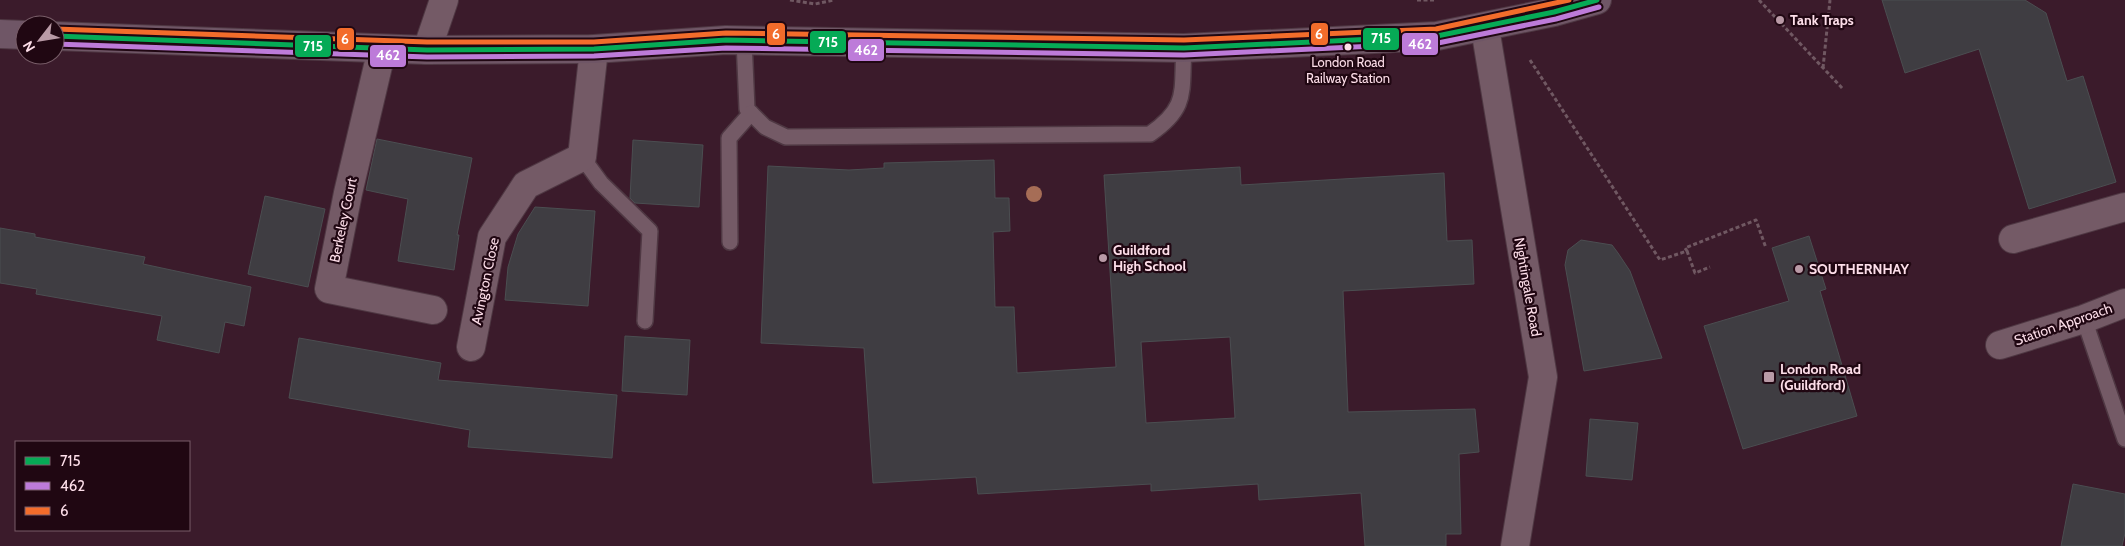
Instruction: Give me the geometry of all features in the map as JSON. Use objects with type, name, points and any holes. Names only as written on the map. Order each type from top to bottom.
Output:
[{"type":"main road","points":[[65,36],[427,50],[594,49],[744,40],[1184,48],[1437,36],[1485,28],[1597,0]]},
{"type":"main road","points":[[0,34],[15,34]]},
{"type":"street","points":[[427,50],[444,0]]},
{"type":"street","name":"Nightingale Road","points":[[1485,28],[1544,377],[1515,546]]},
{"type":"street","name":"Berkeley Court","points":[[382,49],[348,193],[329,289],[434,310]]},
{"type":"street","points":[[582,156],[594,49]]},
{"type":"street","name":"Avington Close","points":[[471,347],[492,237],[526,185],[582,156]]},
{"type":"street","points":[[2013,239],[2125,207]]},
{"type":"street","name":"Station Approach","points":[[2000,345],[2084,319],[2125,303]]},
{"type":"lane","points":[[744,40],[747,109],[765,127],[786,137],[1150,134],[1168,121],[1180,105],[1184,48]]},
{"type":"lane","points":[[730,242],[729,138],[751,112]]},
{"type":"lane","points":[[582,156],[601,183],[650,231],[645,321]]},
{"type":"lane","points":[[2084,319],[2125,439]]},
{"type":"path","points":[[790,0],[815,4],[834,0]]},
{"type":"path","points":[[1417,0],[1434,0]]},
{"type":"path","points":[[1758,0],[1843,90]]},
{"type":"path","points":[[1823,69],[1830,0]]},
{"type":"path","points":[[1530,60],[1660,260],[1687,252]]},
{"type":"path","points":[[1710,267],[1695,273],[1685,248],[1756,220],[1766,248]]},
{"type":"building","points":[[1882,0],[2025,0],[2046,13],[2067,81],[2083,76],[2116,182],[2029,209],[1979,49],[1905,73]]},
{"type":"building","points":[[377,139],[472,158],[457,235],[459,235],[454,270],[398,261],[408,199],[366,190]]},
{"type":"building","points":[[633,140],[703,145],[699,207],[635,203],[630,198]]},
{"type":"building","points":[[994,160],[995,198],[1009,198],[1010,231],[993,232],[995,307],[1014,307],[1017,373],[1116,367],[1104,175],[1240,167],[1241,185],[1444,173],[1447,241],[1472,240],[1474,284],[1343,291],[1348,412],[1475,409],[1479,452],[1459,454],[1461,534],[1446,534],[1446,546],[1365,546],[1361,493],[1259,500],[1258,484],[1151,491],[1151,484],[978,494],[976,477],[873,483],[864,348],[761,343],[768,166],[849,170],[884,168],[884,163]],"holes":[[[1230,337],[1235,418],[1146,423],[1141,342]]]},
{"type":"building","points":[[265,196],[325,209],[308,287],[248,274]]},
{"type":"building","points":[[535,207],[595,211],[588,306],[505,300],[508,267],[518,234]]},
{"type":"building","points":[[0,228],[35,234],[35,237],[145,257],[143,264],[251,287],[244,326],[225,322],[219,353],[157,340],[162,316],[36,294],[37,289],[0,283]]},
{"type":"building","points":[[1809,236],[1826,289],[1820,291],[1857,416],[1743,449],[1704,326],[1789,301],[1772,248]]},
{"type":"building","points":[[1581,240],[1612,245],[1618,253],[1630,271],[1662,358],[1584,371],[1565,265],[1568,250]]},
{"type":"building","points":[[625,336],[690,340],[687,395],[622,391]]},
{"type":"building","points":[[299,338],[441,363],[438,380],[617,395],[612,458],[468,447],[470,430],[289,398]]},
{"type":"building","points":[[1590,419],[1638,423],[1632,480],[1586,476]]},
{"type":"building","points":[[2073,484],[2125,494],[2125,533],[2122,546],[2061,546]]},
{"type":"transit line","name":"6","points":[[65,29],[427,42],[594,42],[726,33],[1184,40],[1436,29],[1569,0]]},
{"type":"transit line","name":"715","points":[[65,36],[427,50],[594,49],[726,40],[1184,48],[1437,36],[1554,12],[1597,0]]},
{"type":"transit line","name":"462","points":[[65,44],[427,57],[594,56],[726,48],[1184,55],[1438,43],[1556,19],[1599,7]]},
{"type":"place","name":"Tank Traps","points":[[1780,20]]},
{"type":"place","name":"London Road Railway Station","points":[[1348,47]]},
{"type":"place","name":"Guildford High School","points":[[1103,258]]},
{"type":"place","name":"SOUTHERNHAY","points":[[1799,269]]},
{"type":"place","name":"London Road (Guildford)","points":[[1769,377]]}]
